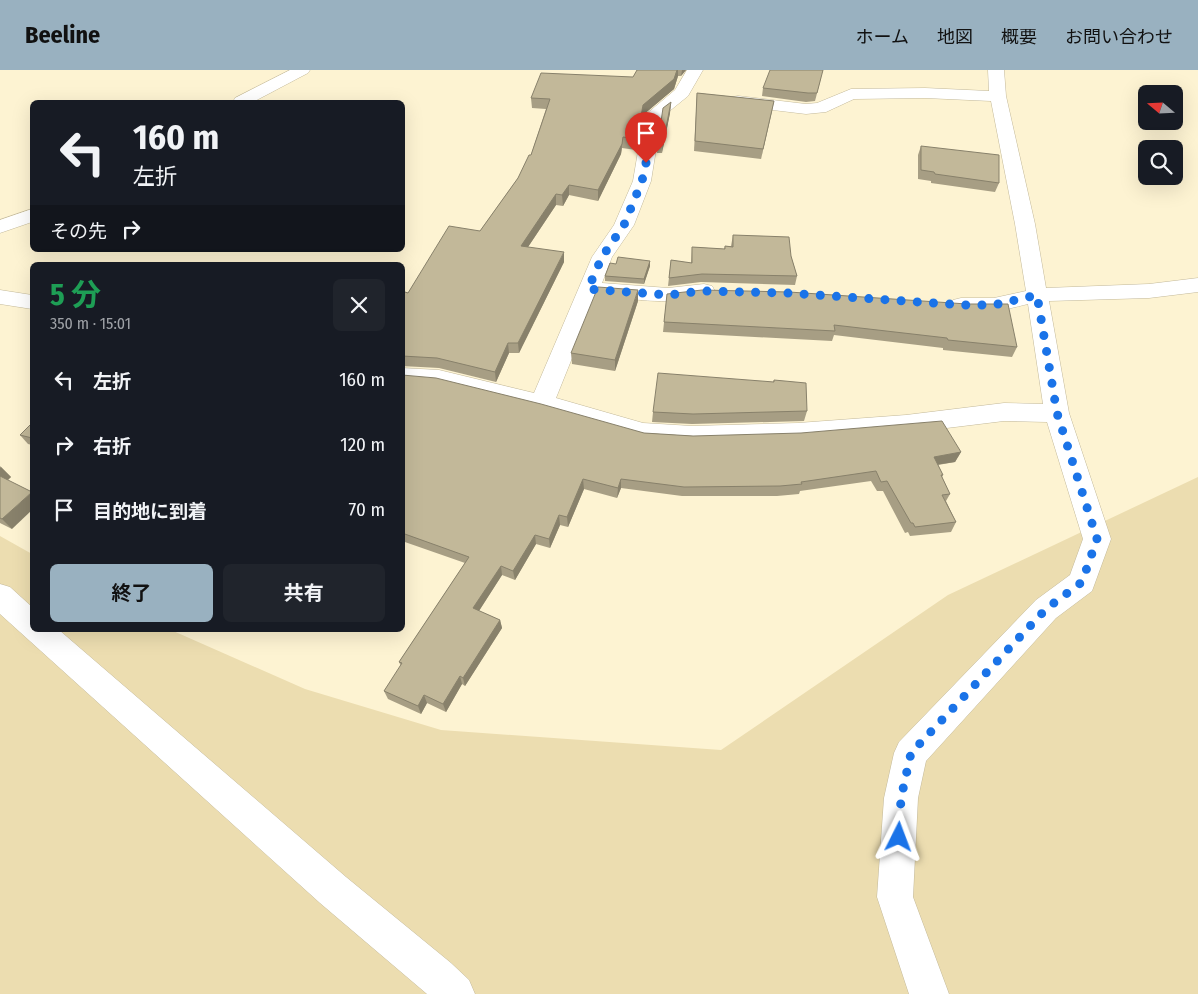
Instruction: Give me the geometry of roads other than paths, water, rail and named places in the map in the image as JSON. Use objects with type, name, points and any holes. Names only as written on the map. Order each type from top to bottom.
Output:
[{"type":"street","points":[[245,100],[302,70]]},
{"type":"street","points":[[542,403],[602,257],[624,225],[642,181],[653,125],[653,116],[682,93],[696,70]]},
{"type":"street","points":[[930,994],[895,897],[901,798],[911,753],[1046,609],[1082,582],[1097,539],[1057,413],[1025,224],[998,96],[996,70]]},
{"type":"street","points":[[682,93],[701,96]]},
{"type":"street","points":[[720,98],[806,110],[820,108],[851,94],[925,93],[998,96]]},
{"type":"street","points":[[0,227],[30,215]]},
{"type":"street","points":[[944,304],[994,305],[1037,295],[1148,291],[1198,285]]},
{"type":"street","points":[[588,289],[668,295],[702,291],[720,292]]},
{"type":"street","points":[[0,297],[30,302]]},
{"type":"street","points":[[405,376],[439,378],[542,403],[643,432],[692,435],[857,428],[1004,412],[1057,413]]},
{"type":"street","points":[[0,596],[30,623]]},
{"type":"street","points":[[40,632],[333,890],[455,994]]}]
